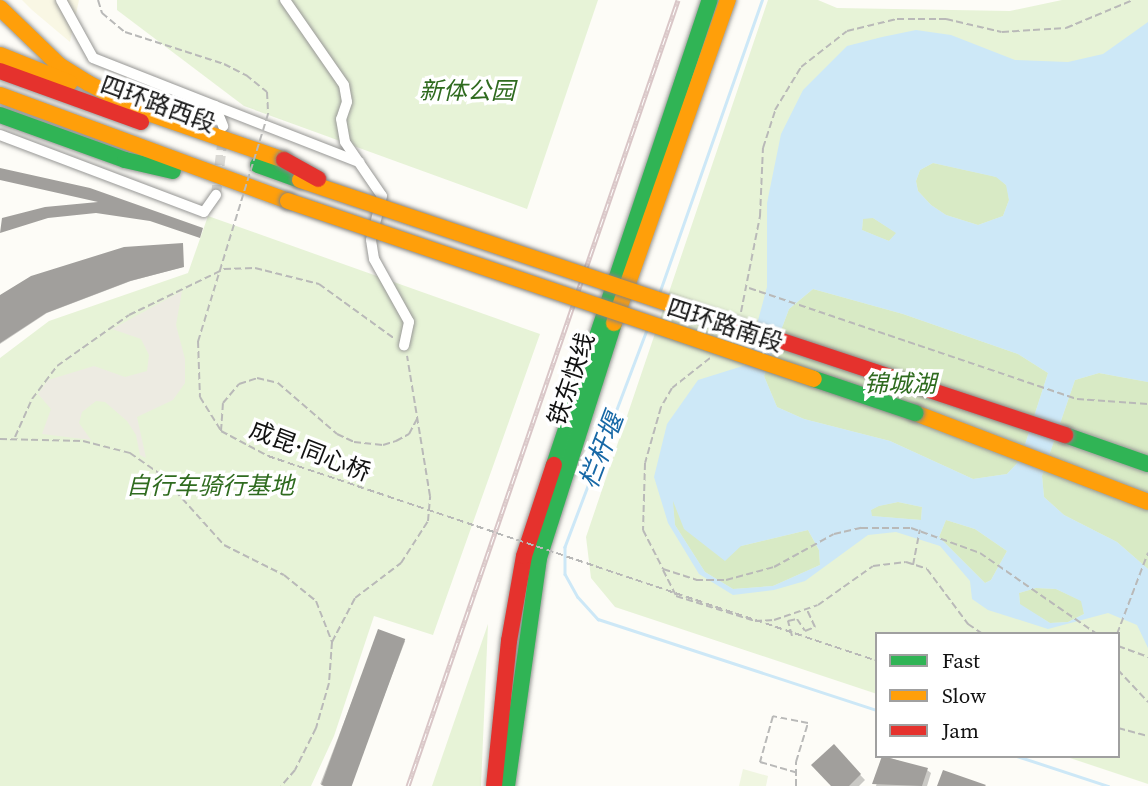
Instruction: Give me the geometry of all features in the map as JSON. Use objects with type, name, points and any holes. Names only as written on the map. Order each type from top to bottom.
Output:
[{"type":"main road","name":"铁东快线","points":[[495,786],[509,640],[524,556],[710,0]]},
{"type":"main road","name":"铁东快线","points":[[507,786],[539,558],[583,410],[728,0]]},
{"type":"main road","points":[[0,8],[58,65],[142,111]]},
{"type":"main road","points":[[0,55],[142,111],[284,160],[371,207]]},
{"type":"main road","name":"四环路西段","points":[[0,71],[300,180]]},
{"type":"main road","name":"四环路西段","points":[[0,95],[288,201]]},
{"type":"main road","points":[[0,114],[125,160],[266,194]]},
{"type":"main road","name":"四环路南段","points":[[300,180],[371,207],[1148,464]]},
{"type":"main road","name":"四环路南段","points":[[288,201],[915,413],[1148,488]]},
{"type":"main road","points":[[915,413],[1148,502]]},
{"type":"main road","points":[[1065,435],[1148,454]]},
{"type":"street","points":[[61,0],[93,58],[362,163]]},
{"type":"street","points":[[285,0],[344,85],[347,102],[341,119],[345,142],[362,163],[382,196],[371,240],[374,259],[409,321],[404,345]]},
{"type":"street","points":[[215,106],[223,126]]},
{"type":"street","points":[[0,135],[204,212],[216,195]]},
{"type":"path","name":"成昆·同心桥","points":[[98,0],[102,13],[125,32],[224,64],[246,75],[267,92],[268,114],[198,341],[200,397],[221,431],[268,456],[792,636],[875,660]]},
{"type":"path","points":[[741,314],[760,216],[763,148],[775,110],[801,67],[847,32],[897,19],[946,19],[1002,32],[1066,28],[1133,0]]},
{"type":"path","points":[[15,437],[32,399],[57,366],[129,315],[224,269],[256,268],[319,284],[404,345],[419,416],[430,496],[428,521],[401,563],[355,598],[332,642]]},
{"type":"path","points":[[748,288],[1077,399],[1148,404]]},
{"type":"path","points":[[719,352],[672,388],[661,407],[645,463],[643,530],[676,596],[755,621],[807,609],[873,566],[888,562],[913,565],[935,577],[968,624],[980,632]]},
{"type":"path","points":[[221,431],[223,403],[239,384],[257,378],[278,383],[337,434],[354,442],[383,445],[409,434],[419,416]]},
{"type":"path","points":[[0,439],[15,437],[99,443],[141,458],[224,545],[307,592],[324,614],[332,642],[329,683],[316,728],[295,770],[281,786]]},
{"type":"path","points":[[663,569],[696,580],[726,580],[774,567],[817,542],[861,528],[920,529],[980,553],[1093,632]]},
{"type":"path","points":[[913,565],[920,529]]},
{"type":"path","points":[[1117,632],[1148,553]]},
{"type":"path","points":[[792,636],[788,621],[797,619],[805,631],[815,627],[807,609]]},
{"type":"path","points":[[1120,647],[1133,654],[1148,657]]},
{"type":"path","points":[[1120,672],[1148,702]]},
{"type":"path","points":[[796,772],[760,762],[773,716],[808,723],[796,772],[796,786]]},
{"type":"path","points":[[1120,728],[1148,736]]},
{"type":"shaded area","points":[[22,0],[79,0],[70,42],[32,10]]},
{"type":"shaded area","points":[[182,291],[176,325],[185,359],[185,383],[173,400],[137,417],[146,458],[140,455],[136,435],[127,421],[105,402],[96,401],[82,412],[79,423],[91,440],[42,434],[51,409],[38,394],[48,380],[94,366],[125,377],[147,371],[149,355],[141,339],[112,329]]},
{"type":"green space","name":"新体公园","points":[[117,0],[598,0],[527,209],[244,106],[117,10]]},
{"type":"green space","name":"锦城湖","points":[[768,0],[818,0],[837,8],[1010,11],[1062,0],[1148,0],[1148,784],[1070,758],[1120,758],[1120,632],[875,632],[875,693],[615,607],[591,578],[586,537]]},
{"type":"green space","points":[[933,163],[997,177],[1007,186],[1009,200],[1003,216],[978,225],[946,215],[931,205],[918,191],[916,181],[920,170]]},
{"type":"green space","name":"自行车骑行基地","points":[[208,216],[540,334],[433,635],[374,616],[334,736],[311,786],[0,786],[0,358],[49,321],[188,273]]},
{"type":"green space","points":[[863,218],[873,218],[897,233],[889,241],[862,230]]},
{"type":"green space","points":[[813,289],[903,314],[1018,354],[1048,373],[1020,460],[1007,474],[973,479],[890,441],[804,419],[777,407],[764,376],[789,309]]},
{"type":"green space","points":[[1099,373],[1148,382],[1148,569],[1117,542],[1064,515],[1044,497],[1042,476],[1075,380]]},
{"type":"green space","points":[[672,498],[741,546],[808,530],[819,550],[820,565],[773,586],[733,589],[705,572],[675,525]]},
{"type":"green space","points":[[898,502],[922,507],[921,520],[871,516],[871,510],[878,506]]},
{"type":"green space","points":[[946,520],[975,529],[1007,551],[991,580],[985,583],[939,537]]},
{"type":"green space","points":[[1036,588],[1056,589],[1082,601],[1084,614],[1068,622],[1050,623],[1020,605],[1019,593]]},
{"type":"green space","points":[[488,624],[481,786],[432,786]]},
{"type":"green space","points":[[743,769],[768,776],[766,786],[739,786]]},
{"type":"water","name":"锦城湖","points":[[1148,22],[1148,382],[1099,373],[1075,380],[1042,476],[1044,497],[1064,515],[1117,542],[1148,569],[1148,648],[1137,625],[1108,613],[1048,629],[988,610],[972,599],[970,581],[940,546],[896,532],[868,535],[805,581],[774,590],[733,595],[699,574],[668,523],[654,477],[667,424],[698,380],[746,365],[767,287],[767,203],[781,134],[803,90],[847,46],[916,30],[951,35],[1015,60],[1068,62],[1103,54]],"holes":[[[933,163],[996,177],[1006,185],[1009,200],[1003,216],[978,225],[946,215],[931,205],[918,191],[916,181],[920,170]],[[873,218],[896,233],[889,241],[862,230],[863,219]],[[813,289],[903,314],[1018,354],[1048,373],[1020,460],[1007,474],[973,479],[890,441],[804,419],[777,407],[764,376],[789,309]],[[673,501],[684,529],[725,561],[741,546],[808,530],[819,550],[820,565],[773,586],[733,589],[705,572],[675,525]],[[898,502],[922,507],[921,520],[872,516],[871,510]],[[946,520],[975,529],[1007,551],[991,580],[985,583],[939,537]],[[1036,588],[1056,589],[1081,601],[1084,614],[1068,622],[1050,623],[1020,604],[1019,593]]]},
{"type":"building","points":[[0,168],[90,188],[203,228],[200,238],[150,221],[96,213],[48,218],[0,233],[2,218],[45,207],[98,202],[0,180]]},
{"type":"building","points":[[183,243],[184,267],[130,281],[46,313],[0,343],[0,295],[31,276],[124,247]]},
{"type":"building","points":[[378,629],[405,639],[352,786],[321,785]]},
{"type":"building","points":[[834,744],[861,774],[849,786],[831,786],[811,765]]},
{"type":"building","points":[[881,758],[928,768],[922,786],[872,784]]},
{"type":"building","points":[[943,770],[986,785],[937,786]]},
{"type":"waterway","name":"栏杆堰","points":[[660,291],[762,0]]},
{"type":"waterway","name":"栏杆堰","points":[[647,330],[565,547],[565,574],[578,597],[598,619],[875,709]]},
{"type":"waterway","name":"栏杆堰","points":[[1023,758],[1108,786]]},
{"type":"tunnel","points":[[216,195],[223,136]]},
{"type":"railway","points":[[408,786],[678,0]]},
{"type":"traffic: fast","points":[[554,465],[710,0]]},
{"type":"traffic: fast","points":[[0,115],[125,160],[173,171]]},
{"type":"traffic: fast","points":[[258,165],[300,180]]},
{"type":"traffic: fast","points":[[507,786],[539,558],[614,323]]},
{"type":"traffic: fast","points":[[814,379],[915,413]]},
{"type":"traffic: fast","points":[[1065,435],[1148,464]]},
{"type":"traffic: slow","points":[[614,323],[728,0]]},
{"type":"traffic: slow","points":[[0,8],[59,65],[88,83],[142,111],[284,160]]},
{"type":"traffic: slow","points":[[0,55],[70,83]]},
{"type":"traffic: slow","points":[[0,95],[288,201]]},
{"type":"traffic: slow","points":[[300,180],[716,319]]},
{"type":"traffic: slow","points":[[288,201],[814,379]]},
{"type":"traffic: slow","points":[[915,413],[1148,502]]},
{"type":"traffic: jam","points":[[0,71],[141,122]]},
{"type":"traffic: jam","points":[[284,160],[318,179]]},
{"type":"traffic: jam","points":[[716,319],[1065,435]]},
{"type":"traffic: jam","points":[[494,786],[509,641],[524,556],[554,465]]}]
